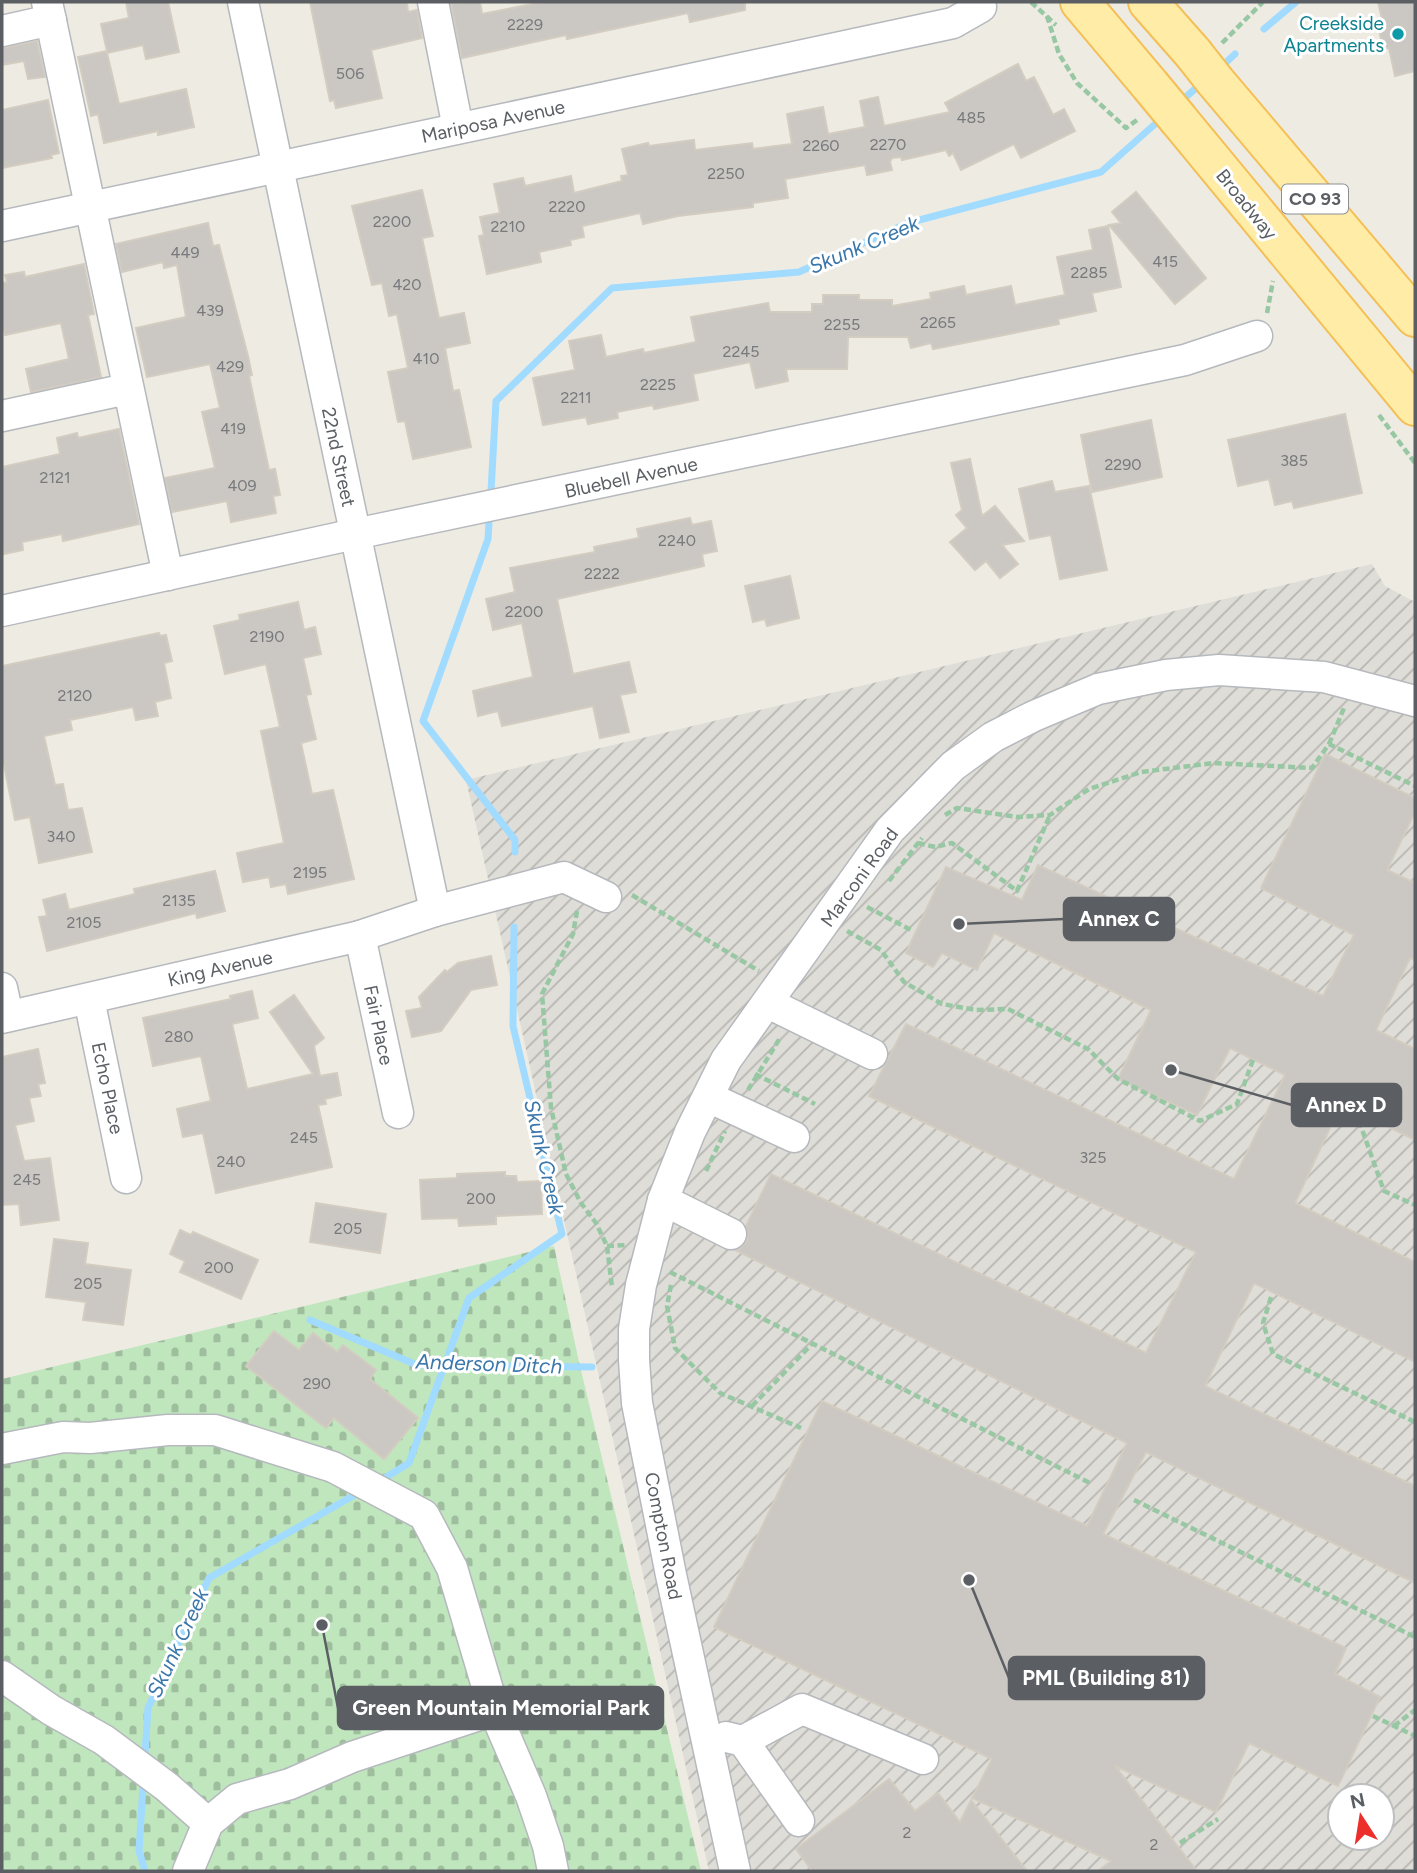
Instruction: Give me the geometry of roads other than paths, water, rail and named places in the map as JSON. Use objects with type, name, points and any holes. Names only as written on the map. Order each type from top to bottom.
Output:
[{"type":"main road","name":"CO 93","points":[[1148,2],[1209,60],[1415,317]]},
{"type":"main road","name":"Broadway","points":[[1063,9],[1150,85],[1415,405]]},
{"type":"street","name":"22nd Street","points":[[243,2],[435,911]]},
{"type":"street","points":[[433,2],[458,128]]},
{"type":"street","name":"Mariposa Avenue","points":[[2,226],[953,23],[980,4]]},
{"type":"street","points":[[2,31],[49,11],[168,575]]},
{"type":"street","name":"Bluebell Avenue","points":[[2,611],[1185,360],[1257,337]]},
{"type":"street","points":[[2,416],[127,389]]},
{"type":"street","name":"Marconi Road","points":[[675,1206],[690,1132],[726,1060],[850,920],[953,766],[993,737],[1034,716],[1098,690],[1166,675],[1219,670],[1324,677],[1415,701]]},
{"type":"street","name":"King Avenue","points":[[4,1008],[89,999],[360,936],[435,911],[564,877],[617,894]]},
{"type":"street","name":"Fair Place","points":[[360,936],[398,1113]]},
{"type":"street","name":"Echo Place","points":[[89,999],[126,1178]]},
{"type":"street","points":[[781,1001],[872,1054]]},
{"type":"street","points":[[708,1097],[794,1137]]},
{"type":"street","points":[[675,1206],[731,1234]]},
{"type":"street","name":"Compton Road","points":[[675,1206],[662,1256],[635,1329],[637,1403],[735,1871]]},
{"type":"street","points":[[2,1449],[63,1437],[90,1438],[168,1430],[215,1430],[333,1467],[424,1516],[452,1568],[494,1710],[530,1796],[548,1846],[553,1871]]},
{"type":"street","points":[[2,1676],[51,1710],[104,1740],[167,1787],[208,1823]]},
{"type":"street","points":[[705,1733],[743,1741],[802,1709],[923,1759]]},
{"type":"street","points":[[188,1871],[208,1823],[237,1798],[290,1784],[352,1758],[494,1710]]},
{"type":"street","points":[[743,1741],[799,1821]]},
{"type":"waterway","name":"Skunk Creek","points":[[1264,29],[1296,2]]},
{"type":"waterway","name":"Skunk Creek","points":[[1220,68],[1235,54]]},
{"type":"waterway","name":"Skunk Creek","points":[[1180,102],[1203,82]]},
{"type":"waterway","name":"Skunk Creek","points":[[491,491],[496,401],[612,288],[799,272],[908,223],[1101,172],[1163,117]]},
{"type":"waterway","name":"Skunk Creek","points":[[489,522],[488,539],[423,721],[515,840],[515,852]]},
{"type":"waterway","name":"Skunk Creek","points":[[380,1481],[409,1463],[469,1298],[562,1234],[513,1026],[514,927]]},
{"type":"waterway","name":"Skunk Creek","points":[[310,1320],[417,1365],[592,1367]]},
{"type":"waterway","name":"Skunk Creek","points":[[145,1754],[148,1708],[209,1578],[358,1493]]},
{"type":"waterway","name":"Skunk Creek","points":[[143,1785],[139,1851],[145,1871]]},
{"type":"place","name":"Creekside Apartments","points":[[1398,34]]},
{"type":"place","name":"Annex C","points":[[959,924]]},
{"type":"place","name":"Annex D","points":[[1171,1070]]},
{"type":"place","name":"PML (Building 81)","points":[[969,1580]]},
{"type":"place","name":"Green Mountain Memorial Park","points":[[322,1625]]},
{"type":"water label","name":"Anderson Ditch","points":[[489,1364]]}]
